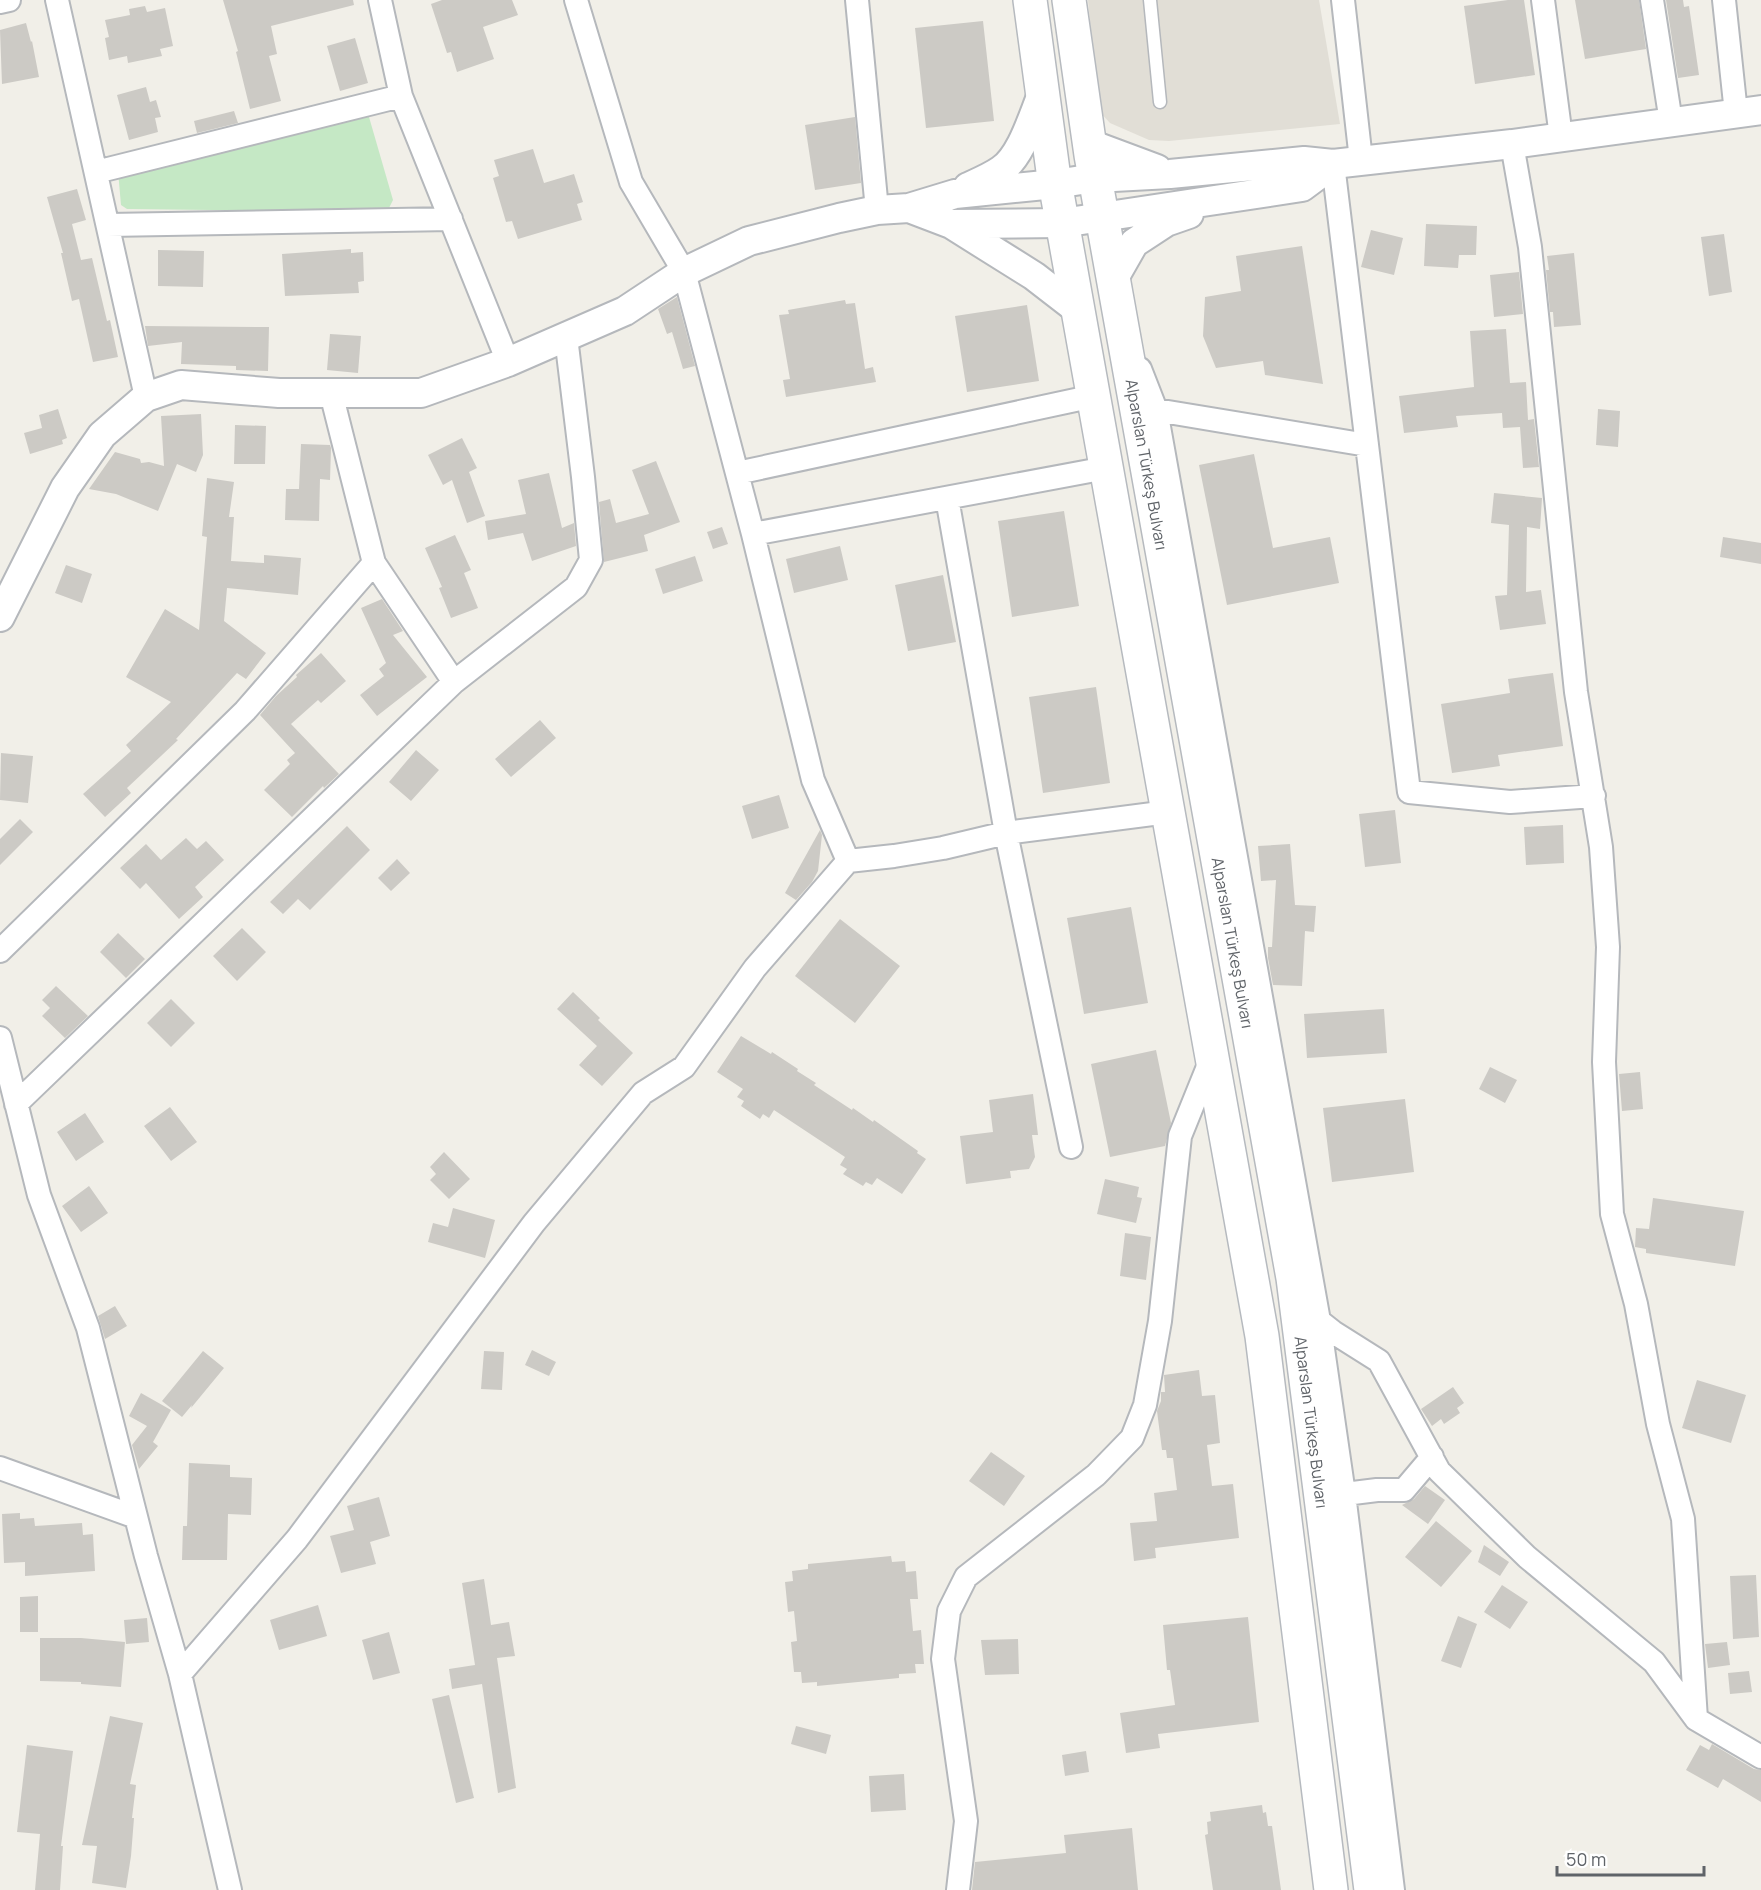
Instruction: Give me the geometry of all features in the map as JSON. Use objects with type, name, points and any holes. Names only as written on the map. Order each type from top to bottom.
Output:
[{"type":"main road","points":[[1030,0],[1055,184],[1262,1336],[1331,1890]]},
{"type":"main road","name":"Alparslan Türkeş Bulvarı","points":[[1069,0],[1095,178],[1308,1312],[1333,1495],[1371,1890]]},
{"type":"street","points":[[0,2],[9,0]]},
{"type":"street","points":[[57,0],[146,397]]},
{"type":"street","points":[[380,0],[401,96],[508,362]]},
{"type":"street","points":[[576,0],[631,182],[684,272],[753,534],[813,780],[848,861]]},
{"type":"street","points":[[857,0],[877,210]]},
{"type":"street","points":[[1343,0],[1361,160]]},
{"type":"street","points":[[1543,0],[1561,137]]},
{"type":"street","points":[[1652,0],[1671,122]]},
{"type":"street","points":[[954,194],[1095,178],[1170,174],[1304,161],[1333,164],[1512,144],[1749,112],[1724,0]]},
{"type":"street","points":[[2,609],[65,488],[102,435],[146,397],[182,385],[279,393],[421,393],[508,362],[625,310],[684,272],[749,241],[877,210],[909,208],[954,194],[1003,170],[1022,142],[1043,92]]},
{"type":"street","points":[[96,172],[401,96]]},
{"type":"street","points":[[1090,144],[1170,174]]},
{"type":"street","points":[[1512,144],[1530,247],[1576,692],[1601,847],[1608,947],[1604,1062],[1612,1214],[1636,1304],[1658,1424],[1683,1519],[1696,1719]]},
{"type":"street","points":[[951,224],[1062,223],[1234,198],[1302,187],[1333,164]]},
{"type":"street","points":[[1333,164],[1409,792],[1510,802],[1594,796]]},
{"type":"street","points":[[1114,278],[1134,243],[1166,222],[1234,198]]},
{"type":"street","points":[[909,208],[951,224],[1034,276],[1078,310]]},
{"type":"street","points":[[108,225],[450,219]]},
{"type":"street","points":[[1123,325],[1156,410],[1308,1312],[1379,1361],[1439,1471],[1527,1557],[1654,1662],[1696,1719],[1761,1757]]},
{"type":"street","points":[[16,1104],[454,682],[576,586],[591,560],[566,337]]},
{"type":"street","points":[[332,393],[374,563],[454,682]]},
{"type":"street","points":[[737,473],[1094,396]]},
{"type":"street","points":[[1156,410],[1367,445]]},
{"type":"street","points":[[753,534],[1106,468]]},
{"type":"street","points":[[947,498],[1006,833],[1071,1147]]},
{"type":"street","points":[[0,951],[245,711],[374,563]]},
{"type":"street","points":[[180,1674],[297,1539],[534,1223],[643,1093],[684,1067],[755,968],[848,861],[943,848],[1006,833],[1168,812]]},
{"type":"street","points":[[0,1038],[39,1195],[88,1328],[136,1517],[180,1674],[230,1890]]},
{"type":"street","points":[[958,1890],[966,1821],[943,1659],[949,1611],[966,1577],[1096,1475],[1132,1438],[1145,1405],[1160,1321],[1180,1136],[1212,1057]]},
{"type":"street","points":[[1393,1890],[1333,1495],[1377,1490],[1404,1490],[1432,1457]]},
{"type":"street","points":[[0,1468],[136,1517]]},
{"type":"lane","points":[[1150,0],[1160,102]]},
{"type":"shaded area","points":[[1088,0],[1319,0],[1340,124],[1169,141],[1149,140],[1110,123],[1098,110]]},
{"type":"green space","points":[[361,111],[369,117],[393,200],[387,212],[127,209],[121,205],[118,171]]},
{"type":"building","points":[[223,0],[353,0],[354,5],[271,26],[277,54],[269,56],[281,101],[250,109],[236,52],[238,51]]},
{"type":"building","points":[[442,0],[512,0],[518,15],[483,27],[494,59],[457,72],[451,52],[447,53],[431,4]]},
{"type":"building","points":[[1524,0],[1535,75],[1475,84],[1464,6]]},
{"type":"building","points":[[1575,0],[1639,0],[1646,49],[1585,59]]},
{"type":"building","points":[[1666,0],[1683,0],[1684,7],[1689,6],[1699,75],[1678,78]]},
{"type":"building","points":[[145,6],[147,12],[165,8],[173,46],[160,49],[162,56],[128,63],[127,56],[109,60],[105,38],[109,37],[105,20],[130,15],[129,9]]},
{"type":"building","points":[[983,21],[994,121],[926,128],[915,28]]},
{"type":"building","points":[[26,23],[39,77],[2,84],[0,30]]},
{"type":"building","points":[[355,38],[368,83],[340,91],[327,46]]},
{"type":"building","points":[[146,87],[150,102],[156,100],[161,117],[155,118],[158,132],[129,140],[117,95]]},
{"type":"building","points":[[234,111],[238,123],[197,133],[194,121]]},
{"type":"building","points":[[855,117],[861,183],[815,190],[805,125]]},
{"type":"building","points":[[533,149],[544,183],[574,174],[583,202],[577,204],[582,220],[518,239],[512,221],[506,222],[493,178],[499,176],[494,160]]},
{"type":"building","points":[[77,189],[86,220],[72,224],[81,260],[92,258],[118,357],[93,362],[79,299],[72,301],[61,253],[63,253],[47,197]]},
{"type":"building","points":[[1426,224],[1477,226],[1476,255],[1459,255],[1458,268],[1424,266]]},
{"type":"building","points":[[1371,230],[1403,238],[1394,275],[1361,267]]},
{"type":"building","points":[[1724,234],[1732,292],[1709,296],[1701,237]]},
{"type":"building","points":[[1302,246],[1323,384],[1265,375],[1263,361],[1216,368],[1203,336],[1205,297],[1241,291],[1236,256]]},
{"type":"building","points":[[351,249],[351,253],[363,252],[364,281],[358,282],[359,293],[285,296],[282,254]]},
{"type":"building","points":[[158,250],[204,251],[203,287],[158,286]]},
{"type":"building","points":[[1574,253],[1581,325],[1554,327],[1553,312],[1550,312],[1547,256]]},
{"type":"building","points":[[1519,272],[1523,314],[1494,317],[1490,275]]},
{"type":"building","points":[[677,297],[695,366],[683,369],[672,332],[667,334],[658,309]]},
{"type":"building","points":[[845,300],[846,304],[855,303],[865,369],[873,367],[876,382],[786,397],[783,380],[790,379],[779,315],[789,314],[788,310]]},
{"type":"building","points":[[1027,305],[1039,381],[967,392],[955,316]]},
{"type":"building","points":[[145,326],[269,327],[268,371],[236,370],[236,366],[181,364],[182,342],[148,346]]},
{"type":"building","points":[[1506,329],[1510,383],[1526,382],[1528,420],[1534,419],[1539,467],[1523,468],[1520,427],[1503,428],[1502,413],[1456,416],[1458,427],[1404,433],[1399,396],[1474,387],[1470,331]]},
{"type":"building","points":[[330,334],[361,336],[358,373],[327,370]]},
{"type":"building","points":[[58,409],[67,438],[62,440],[63,444],[30,454],[24,433],[42,428],[39,415]]},
{"type":"building","points":[[1598,409],[1620,411],[1618,447],[1596,445]]},
{"type":"building","points":[[201,414],[203,455],[196,472],[177,464],[158,511],[116,494],[89,489],[115,452],[140,459],[141,463],[149,462],[164,466],[161,416]]},
{"type":"building","points":[[235,425],[266,426],[265,464],[234,464]]},
{"type":"building","points":[[462,438],[477,468],[469,472],[485,516],[467,523],[452,480],[443,485],[428,455]]},
{"type":"building","points":[[301,444],[330,445],[331,448],[330,480],[320,479],[319,521],[285,520],[286,489],[299,489]]},
{"type":"building","points":[[1254,454],[1273,548],[1330,537],[1339,583],[1227,605],[1199,465]]},
{"type":"building","points":[[656,461],[680,522],[644,535],[648,551],[604,562],[599,502],[610,499],[616,523],[649,514],[632,470]]},
{"type":"building","points":[[549,473],[562,528],[574,523],[576,546],[532,561],[523,533],[488,540],[485,521],[526,514],[518,480]]},
{"type":"building","points":[[207,478],[234,482],[229,517],[234,517],[231,561],[264,563],[264,555],[301,558],[298,595],[227,588],[224,621],[266,653],[246,679],[237,673],[176,739],[178,740],[127,788],[131,793],[105,817],[83,794],[131,751],[126,745],[171,702],[126,677],[165,609],[199,630],[207,537],[202,536]]},
{"type":"building","points":[[1494,493],[1542,498],[1540,529],[1527,527],[1526,592],[1541,590],[1546,624],[1500,630],[1495,596],[1507,595],[1509,525],[1491,523]]},
{"type":"building","points":[[1064,511],[1079,606],[1012,617],[998,521]]},
{"type":"building","points":[[722,527],[728,544],[713,549],[707,532]]},
{"type":"building","points":[[455,535],[471,570],[464,573],[478,608],[451,618],[439,588],[442,587],[425,548]]},
{"type":"building","points":[[1723,537],[1761,543],[1761,564],[1720,557]]},
{"type":"building","points":[[840,546],[848,580],[794,593],[786,559]]},
{"type":"building","points":[[695,556],[703,581],[663,594],[655,569]]},
{"type":"building","points":[[66,565],[92,574],[82,603],[55,593]]},
{"type":"building","points":[[943,575],[956,642],[908,651],[895,585]]},
{"type":"building","points":[[382,599],[403,631],[393,635],[427,677],[377,716],[360,695],[384,676],[379,669],[386,663],[361,608]]},
{"type":"building","points":[[321,653],[346,681],[321,703],[318,700],[291,724],[339,774],[324,788],[323,786],[292,817],[264,790],[290,764],[287,760],[295,753],[260,715],[297,677],[296,675]]},
{"type":"building","points":[[1553,673],[1563,746],[1498,755],[1500,766],[1452,773],[1441,704],[1510,693],[1508,679]]},
{"type":"building","points":[[1096,687],[1110,783],[1043,793],[1029,697]]},
{"type":"building","points":[[540,720],[556,738],[511,777],[495,759]]},
{"type":"building","points":[[416,750],[439,770],[411,801],[389,782]]},
{"type":"building","points":[[1,753],[33,756],[28,803],[0,800]]},
{"type":"building","points":[[779,795],[789,828],[752,839],[742,806]]},
{"type":"building","points":[[1395,810],[1401,863],[1365,867],[1359,814]]},
{"type":"building","points":[[20,819],[33,832],[0,865],[0,839]]},
{"type":"building","points":[[1563,825],[1564,863],[1526,865],[1524,827]]},
{"type":"building","points":[[347,826],[370,850],[310,910],[298,899],[283,914],[270,902]]},
{"type":"building","points":[[820,830],[822,835],[818,871],[812,882],[796,900],[785,893]]},
{"type":"building","points":[[186,838],[197,849],[206,841],[224,860],[195,887],[203,897],[179,919],[146,883],[140,889],[120,868],[146,844],[161,860]]},
{"type":"building","points":[[1290,844],[1295,905],[1316,906],[1314,932],[1305,931],[1302,986],[1273,985],[1268,947],[1272,947],[1276,880],[1261,881],[1258,846]]},
{"type":"building","points":[[397,859],[410,873],[391,891],[378,878]]},
{"type":"building","points":[[1131,907],[1148,1003],[1084,1014],[1067,918]]},
{"type":"building","points":[[840,919],[900,966],[855,1023],[795,976]]},
{"type":"building","points":[[242,928],[266,952],[237,981],[213,956]]},
{"type":"building","points":[[118,933],[145,959],[126,978],[100,952]]},
{"type":"building","points":[[56,986],[88,1016],[65,1038],[42,1016],[50,1008],[42,1000]]},
{"type":"building","points":[[573,992],[600,1018],[598,1020],[633,1053],[602,1086],[579,1065],[597,1046],[557,1009]]},
{"type":"building","points":[[171,999],[195,1023],[171,1047],[147,1023]]},
{"type":"building","points":[[1384,1009],[1387,1053],[1307,1058],[1304,1014]]},
{"type":"building","points":[[741,1036],[771,1054],[772,1052],[816,1083],[814,1085],[852,1110],[853,1108],[873,1122],[874,1120],[918,1151],[917,1153],[926,1159],[902,1194],[877,1178],[872,1185],[866,1182],[863,1186],[843,1174],[847,1169],[840,1165],[845,1157],[774,1110],[769,1118],[763,1114],[760,1119],[741,1106],[744,1101],[737,1097],[743,1089],[717,1072]]},
{"type":"building","points":[[1156,1050],[1171,1123],[1165,1146],[1110,1157],[1091,1064]]},
{"type":"building","points":[[1490,1067],[1517,1080],[1505,1103],[1479,1089]]},
{"type":"building","points":[[1640,1072],[1643,1109],[1622,1111],[1619,1074]]},
{"type":"building","points":[[1033,1094],[1038,1135],[1032,1135],[1035,1157],[1029,1169],[1010,1171],[1011,1178],[966,1184],[960,1136],[993,1132],[989,1100]]},
{"type":"building","points":[[1405,1099],[1414,1172],[1332,1182],[1323,1108]]},
{"type":"building","points":[[170,1107],[197,1142],[171,1161],[144,1126]]},
{"type":"building","points":[[85,1113],[104,1142],[76,1161],[57,1132]]},
{"type":"building","points":[[444,1152],[470,1179],[449,1199],[430,1180],[436,1174],[430,1167]]},
{"type":"building","points":[[1105,1179],[1139,1187],[1137,1197],[1142,1198],[1136,1223],[1097,1214]]},
{"type":"building","points":[[89,1186],[108,1213],[81,1232],[62,1206]]},
{"type":"building","points":[[1653,1198],[1744,1211],[1735,1266],[1646,1253],[1646,1249],[1635,1247],[1636,1228],[1649,1229]]},
{"type":"building","points":[[453,1208],[495,1220],[485,1258],[428,1242],[433,1223],[448,1227]]},
{"type":"building","points":[[1125,1233],[1151,1237],[1146,1280],[1120,1276]]},
{"type":"building","points":[[115,1306],[127,1326],[105,1339],[98,1316]]},
{"type":"building","points":[[532,1350],[556,1362],[549,1376],[525,1365]]},
{"type":"building","points":[[203,1351],[224,1368],[182,1417],[162,1401]]},
{"type":"building","points":[[484,1351],[504,1352],[502,1390],[481,1389]]},
{"type":"building","points":[[1199,1370],[1202,1396],[1215,1395],[1220,1443],[1207,1445],[1212,1486],[1233,1484],[1239,1538],[1155,1548],[1156,1558],[1134,1561],[1130,1523],[1157,1521],[1154,1493],[1177,1490],[1173,1458],[1167,1458],[1166,1450],[1162,1450],[1157,1411],[1161,1401],[1161,1392],[1165,1392],[1164,1375]]},
{"type":"building","points":[[1697,1380],[1746,1395],[1731,1443],[1682,1428]]},
{"type":"building","points":[[1453,1387],[1464,1403],[1457,1408],[1460,1413],[1444,1424],[1441,1419],[1432,1426],[1421,1409]]},
{"type":"building","points":[[141,1393],[171,1410],[153,1442],[158,1446],[139,1469],[132,1445],[147,1426],[129,1416]]},
{"type":"building","points":[[991,1452],[1025,1476],[1004,1506],[969,1481]]},
{"type":"building","points":[[189,1463],[230,1465],[230,1477],[252,1478],[251,1515],[228,1514],[227,1560],[182,1560],[183,1526],[187,1526]]},
{"type":"building","points":[[1425,1486],[1445,1500],[1428,1524],[1402,1505],[1414,1499]]},
{"type":"building","points":[[379,1497],[390,1536],[370,1542],[376,1564],[341,1573],[330,1536],[354,1530],[347,1506]]},
{"type":"building","points":[[20,1513],[20,1519],[34,1518],[35,1526],[82,1523],[83,1535],[93,1534],[95,1571],[25,1576],[25,1562],[4,1563],[2,1514]]},
{"type":"building","points":[[1436,1521],[1472,1551],[1441,1587],[1405,1557]]},
{"type":"building","points":[[1484,1545],[1509,1562],[1500,1576],[1478,1562]]},
{"type":"building","points":[[891,1556],[892,1562],[905,1561],[906,1572],[916,1571],[918,1599],[910,1599],[913,1631],[921,1630],[924,1664],[915,1664],[916,1673],[899,1674],[899,1678],[817,1686],[817,1682],[802,1683],[801,1672],[794,1672],[791,1642],[797,1641],[794,1611],[788,1612],[785,1582],[793,1581],[792,1571],[808,1569],[808,1564]]},
{"type":"building","points":[[1756,1575],[1759,1637],[1733,1639],[1730,1576]]},
{"type":"building","points":[[484,1579],[491,1625],[509,1622],[515,1656],[497,1658],[516,1788],[498,1793],[482,1684],[452,1689],[449,1669],[475,1665],[462,1583]]},
{"type":"building","points":[[1502,1585],[1528,1602],[1510,1629],[1484,1612]]},
{"type":"building","points":[[38,1596],[38,1632],[20,1632],[20,1597]]},
{"type":"building","points":[[318,1605],[327,1636],[279,1650],[270,1620]]},
{"type":"building","points":[[1458,1616],[1477,1624],[1461,1668],[1441,1661]]},
{"type":"building","points":[[1248,1617],[1259,1722],[1158,1734],[1160,1748],[1126,1753],[1120,1713],[1175,1705],[1170,1670],[1167,1670],[1163,1625]]},
{"type":"building","points":[[147,1618],[149,1642],[126,1644],[124,1620]]},
{"type":"building","points":[[389,1632],[400,1673],[373,1680],[362,1640]]},
{"type":"building","points":[[40,1638],[81,1638],[125,1642],[121,1687],[81,1684],[81,1682],[40,1681]]},
{"type":"building","points":[[1018,1639],[1019,1674],[985,1675],[981,1640]]},
{"type":"building","points":[[1727,1642],[1730,1665],[1708,1668],[1705,1644]]},
{"type":"building","points":[[1749,1671],[1752,1692],[1730,1694],[1728,1673]]},
{"type":"building","points":[[449,1695],[474,1798],[456,1803],[432,1699]]},
{"type":"building","points":[[110,1716],[143,1723],[130,1784],[136,1785],[131,1856],[126,1888],[92,1883],[97,1846],[82,1845]]},
{"type":"building","points":[[796,1726],[831,1735],[826,1754],[791,1744]]},
{"type":"building","points":[[1712,1744],[1754,1769],[1761,1770],[1761,1802],[1723,1779],[1718,1788],[1686,1770],[1700,1745],[1709,1750]]},
{"type":"building","points":[[27,1745],[73,1751],[61,1846],[63,1846],[60,1890],[35,1890],[40,1834],[17,1832]]},
{"type":"building","points":[[1086,1751],[1089,1772],[1065,1776],[1062,1755]]},
{"type":"building","points":[[904,1774],[906,1810],[871,1812],[869,1776]]},
{"type":"building","points":[[1262,1805],[1263,1813],[1266,1812],[1268,1826],[1272,1826],[1281,1890],[1213,1890],[1205,1835],[1208,1834],[1207,1822],[1211,1821],[1210,1812]]},
{"type":"building","points":[[1132,1828],[1138,1890],[972,1890],[975,1862],[1066,1853],[1064,1835]]}]
